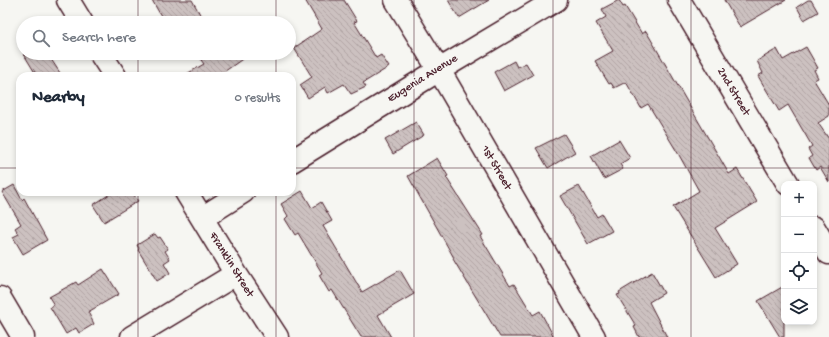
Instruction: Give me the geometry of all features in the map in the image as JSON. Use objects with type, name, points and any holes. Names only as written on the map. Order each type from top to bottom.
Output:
[{"type":"street","points":[[68,0],[78,16]]},
{"type":"street","name":"1st Street","points":[[396,0],[594,337]]},
{"type":"street","name":"Eugenia Avenue","points":[[296,159],[438,70],[556,0]]},
{"type":"street","name":"2nd Street","points":[[679,0],[786,181]]},
{"type":"street","points":[[105,60],[112,72]]},
{"type":"street","name":"Franklin Street","points":[[188,196],[236,274],[277,337]]},
{"type":"street","points":[[202,218],[237,196]]},
{"type":"street","points":[[817,233],[829,254]]},
{"type":"street","points":[[132,337],[236,274]]},
{"type":"street","points":[[0,298],[23,337]]},
{"type":"building","points":[[152,0],[192,0],[201,16],[161,16]]},
{"type":"building","points":[[305,0],[344,0],[357,21],[354,22],[376,58],[381,55],[389,67],[363,83],[366,87],[351,94],[344,84],[328,93],[325,87],[308,98],[300,85],[312,77],[296,51],[296,47],[322,29]]},
{"type":"building","points":[[448,0],[489,0],[459,18]]},
{"type":"building","points":[[619,0],[623,7],[625,6],[642,34],[646,31],[729,174],[737,169],[757,202],[715,228],[737,264],[716,277],[673,207],[699,191],[679,155],[648,104],[641,108],[626,82],[614,88],[611,83],[609,84],[595,61],[613,51],[596,23],[606,17],[602,9]]},
{"type":"building","points":[[724,0],[786,0],[740,27]]},
{"type":"building","points":[[808,0],[811,0],[818,12],[804,20],[797,7]]},
{"type":"building","points":[[806,47],[818,68],[814,70],[818,78],[814,80],[829,105],[829,116],[818,123],[829,139],[829,182],[820,167],[816,170],[809,158],[812,156],[808,149],[812,146],[788,105],[779,111],[758,76],[763,73],[757,61],[777,49],[783,60]]},
{"type":"building","points":[[27,60],[52,60],[59,72],[35,72]]},
{"type":"building","points":[[201,60],[241,60],[224,72],[190,72],[204,64]]},
{"type":"building","points":[[514,61],[517,67],[526,63],[533,75],[504,91],[494,72]]},
{"type":"building","points":[[416,122],[424,135],[393,154],[385,140]]},
{"type":"building","points":[[564,134],[575,152],[548,168],[536,148]]},
{"type":"building","points":[[619,140],[630,158],[620,164],[623,169],[604,179],[591,156]]},
{"type":"building","points":[[437,158],[448,176],[446,177],[483,235],[480,236],[510,286],[514,284],[533,315],[540,311],[554,337],[500,337],[453,259],[454,258],[408,176]]},
{"type":"building","points":[[14,185],[16,189],[16,196],[20,196],[22,200],[24,198],[47,240],[23,254],[13,237],[19,234],[15,228],[21,224],[2,192]]},
{"type":"building","points":[[579,186],[597,217],[602,214],[612,231],[588,244],[560,196]]},
{"type":"building","points":[[302,191],[312,208],[321,202],[332,221],[323,226],[362,292],[400,270],[414,294],[378,315],[391,337],[361,337],[332,290],[329,292],[319,275],[322,273],[298,233],[295,235],[285,219],[288,216],[281,204]]},
{"type":"building","points":[[107,196],[135,196],[138,201],[104,222],[93,205]]},
{"type":"building","points":[[155,234],[158,238],[160,237],[168,249],[165,251],[170,259],[164,263],[170,273],[157,281],[138,250],[137,245]]},
{"type":"building","points":[[103,269],[119,294],[88,312],[94,324],[79,333],[76,328],[66,334],[50,307],[54,305],[49,297],[76,282],[78,285]]},
{"type":"building","points":[[652,272],[664,293],[649,302],[667,337],[639,337],[634,327],[636,326],[617,295],[620,294],[619,292]]},
{"type":"building","points":[[781,288],[781,325],[784,325],[784,337],[780,337],[758,301]]}]
